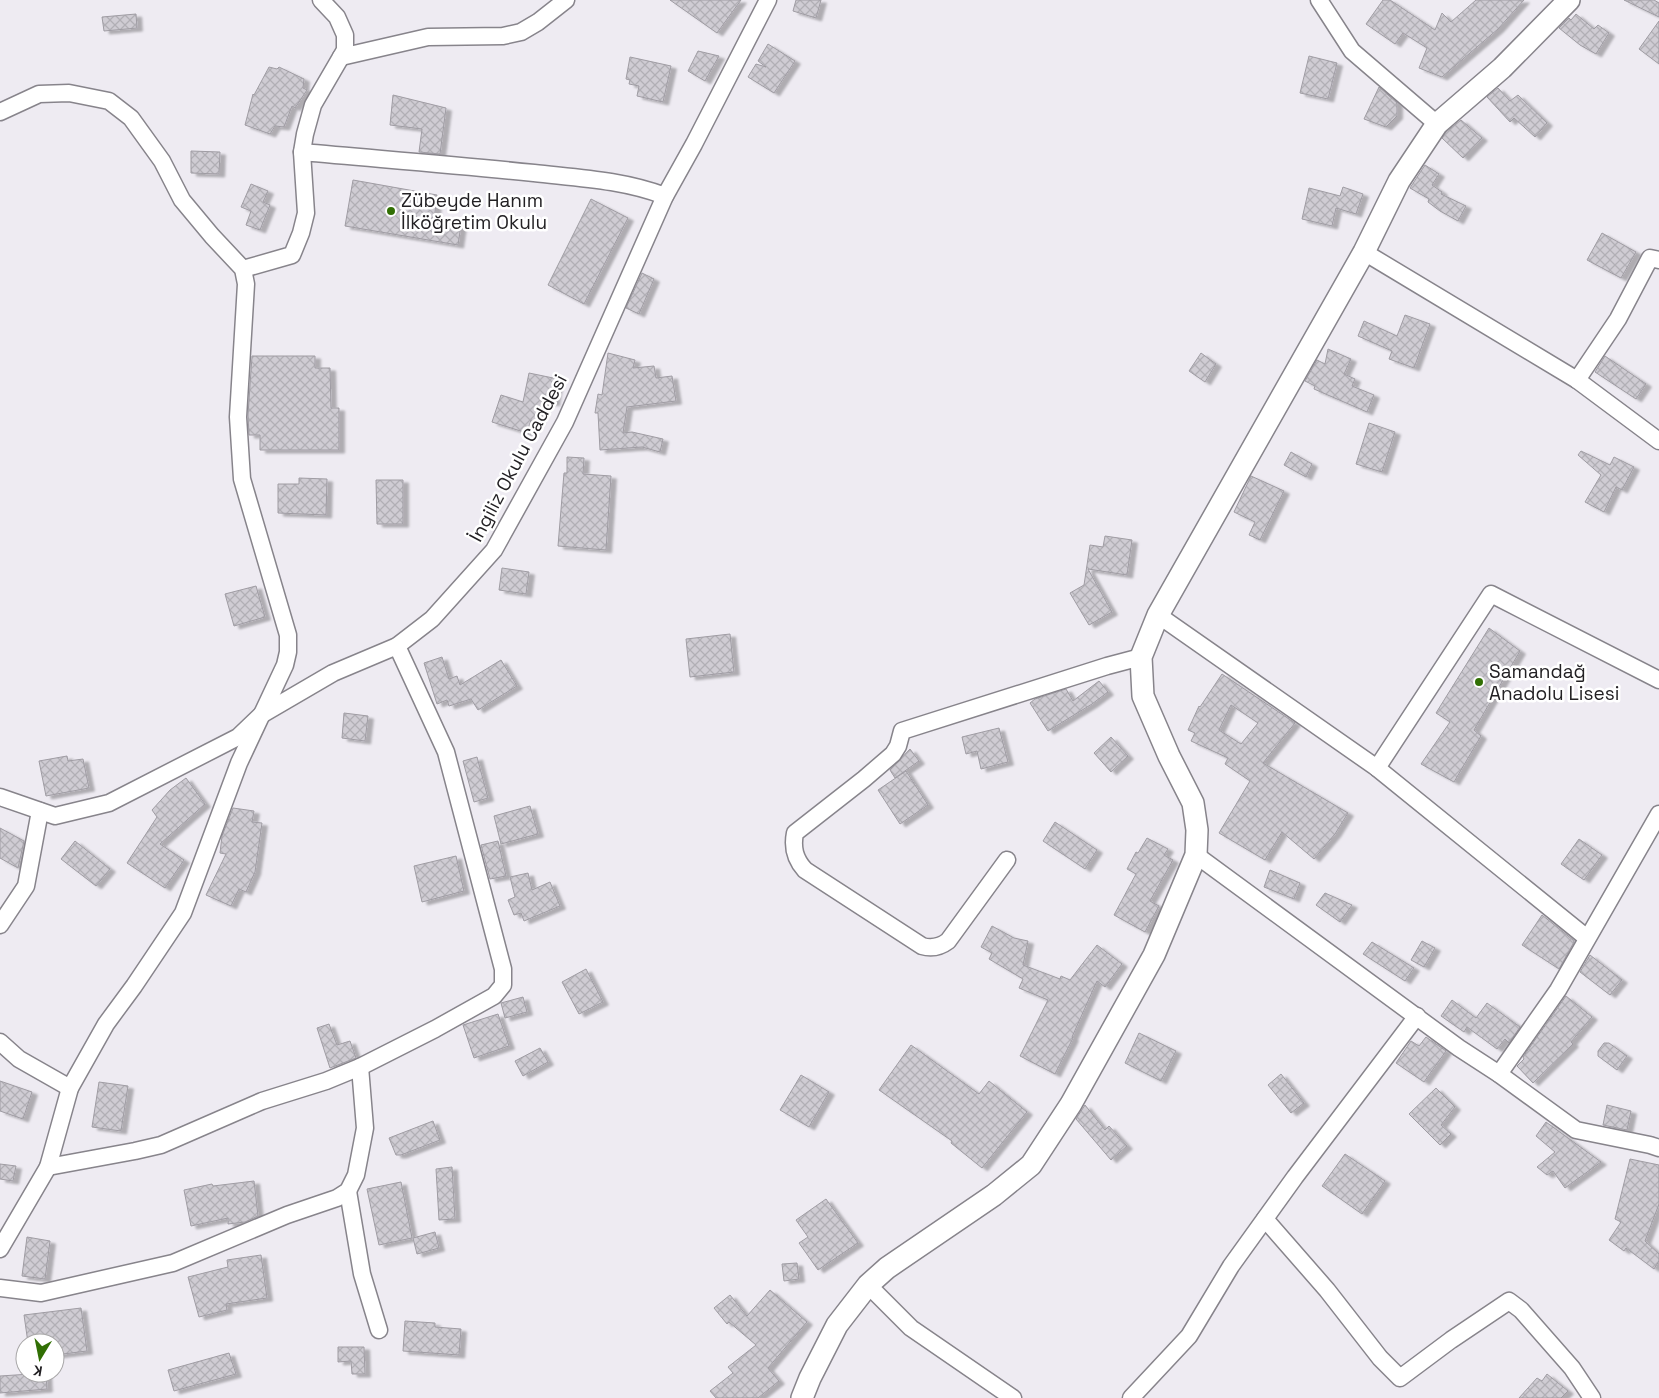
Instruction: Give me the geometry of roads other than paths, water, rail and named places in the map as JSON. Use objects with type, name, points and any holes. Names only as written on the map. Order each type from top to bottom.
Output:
[{"type":"street","points":[[243,269],[292,254],[302,233],[306,213],[302,152],[304,134],[313,105],[345,50],[345,35],[338,17],[321,0]]},
{"type":"street","points":[[341,56],[428,37],[503,36],[521,32],[566,0]]},
{"type":"street","name":"İngiliz Okulu Caddesi","points":[[0,797],[55,816],[109,803],[238,737],[262,715],[333,673],[397,646],[432,619],[494,550],[564,422],[665,196],[768,0]]},
{"type":"street","points":[[1319,0],[1352,51],[1436,124]]},
{"type":"street","points":[[802,1398],[837,1325],[868,1285],[887,1268],[994,1195],[1031,1166],[1071,1104],[1154,955],[1196,854],[1197,830],[1193,803],[1169,756],[1143,696],[1142,657],[1158,616],[1364,252],[1399,181],[1436,124],[1502,68],[1569,0]]},
{"type":"street","points":[[0,112],[38,94],[69,93],[109,101],[131,118],[162,161],[182,200],[243,269],[246,284],[238,417],[242,479],[288,635],[288,652],[285,665],[239,763],[183,912],[134,986],[106,1024],[70,1088],[48,1167],[0,1249]]},
{"type":"street","points":[[302,152],[461,165],[612,182],[646,189],[665,196]]},
{"type":"street","points":[[1364,252],[1577,380],[1659,441]]},
{"type":"street","points":[[1577,380],[1618,319],[1650,258],[1659,260]]},
{"type":"street","points":[[1377,768],[1491,594],[1659,680]]},
{"type":"street","points":[[1158,616],[1377,768],[1587,938]]},
{"type":"street","points":[[48,1167],[161,1145],[262,1101],[360,1068],[494,996],[503,985],[502,969],[446,752],[397,646]]},
{"type":"street","points":[[1006,860],[948,941],[939,946],[928,948],[922,946],[805,870],[796,857],[794,841],[795,833],[893,754],[898,746],[902,731],[1107,666],[1142,657]]},
{"type":"street","points":[[0,925],[26,886],[40,811]]},
{"type":"street","points":[[1499,1074],[1558,990],[1657,822]]},
{"type":"street","points":[[1196,854],[1459,1048],[1499,1074],[1576,1130],[1659,1148]]},
{"type":"street","points":[[1139,1395],[1189,1336],[1231,1266],[1417,1016]]},
{"type":"street","points":[[0,1042],[19,1059],[70,1088]]},
{"type":"street","points":[[0,1288],[41,1293],[173,1264],[288,1215],[337,1198],[348,1191],[356,1175],[365,1128],[360,1068]]},
{"type":"street","points":[[348,1191],[362,1274],[380,1330]]},
{"type":"street","points":[[1265,1219],[1327,1290],[1380,1358],[1400,1378],[1451,1340],[1509,1301],[1521,1310],[1572,1368],[1592,1398]]},
{"type":"street","points":[[868,1285],[911,1328],[1013,1398]]},
{"type":"place","name":"Zübeyde Hanım İlköğretim Okulu","points":[[391,211]]},
{"type":"place","name":"Samandağ Anadolu Lisesi","points":[[1479,682]]}]
